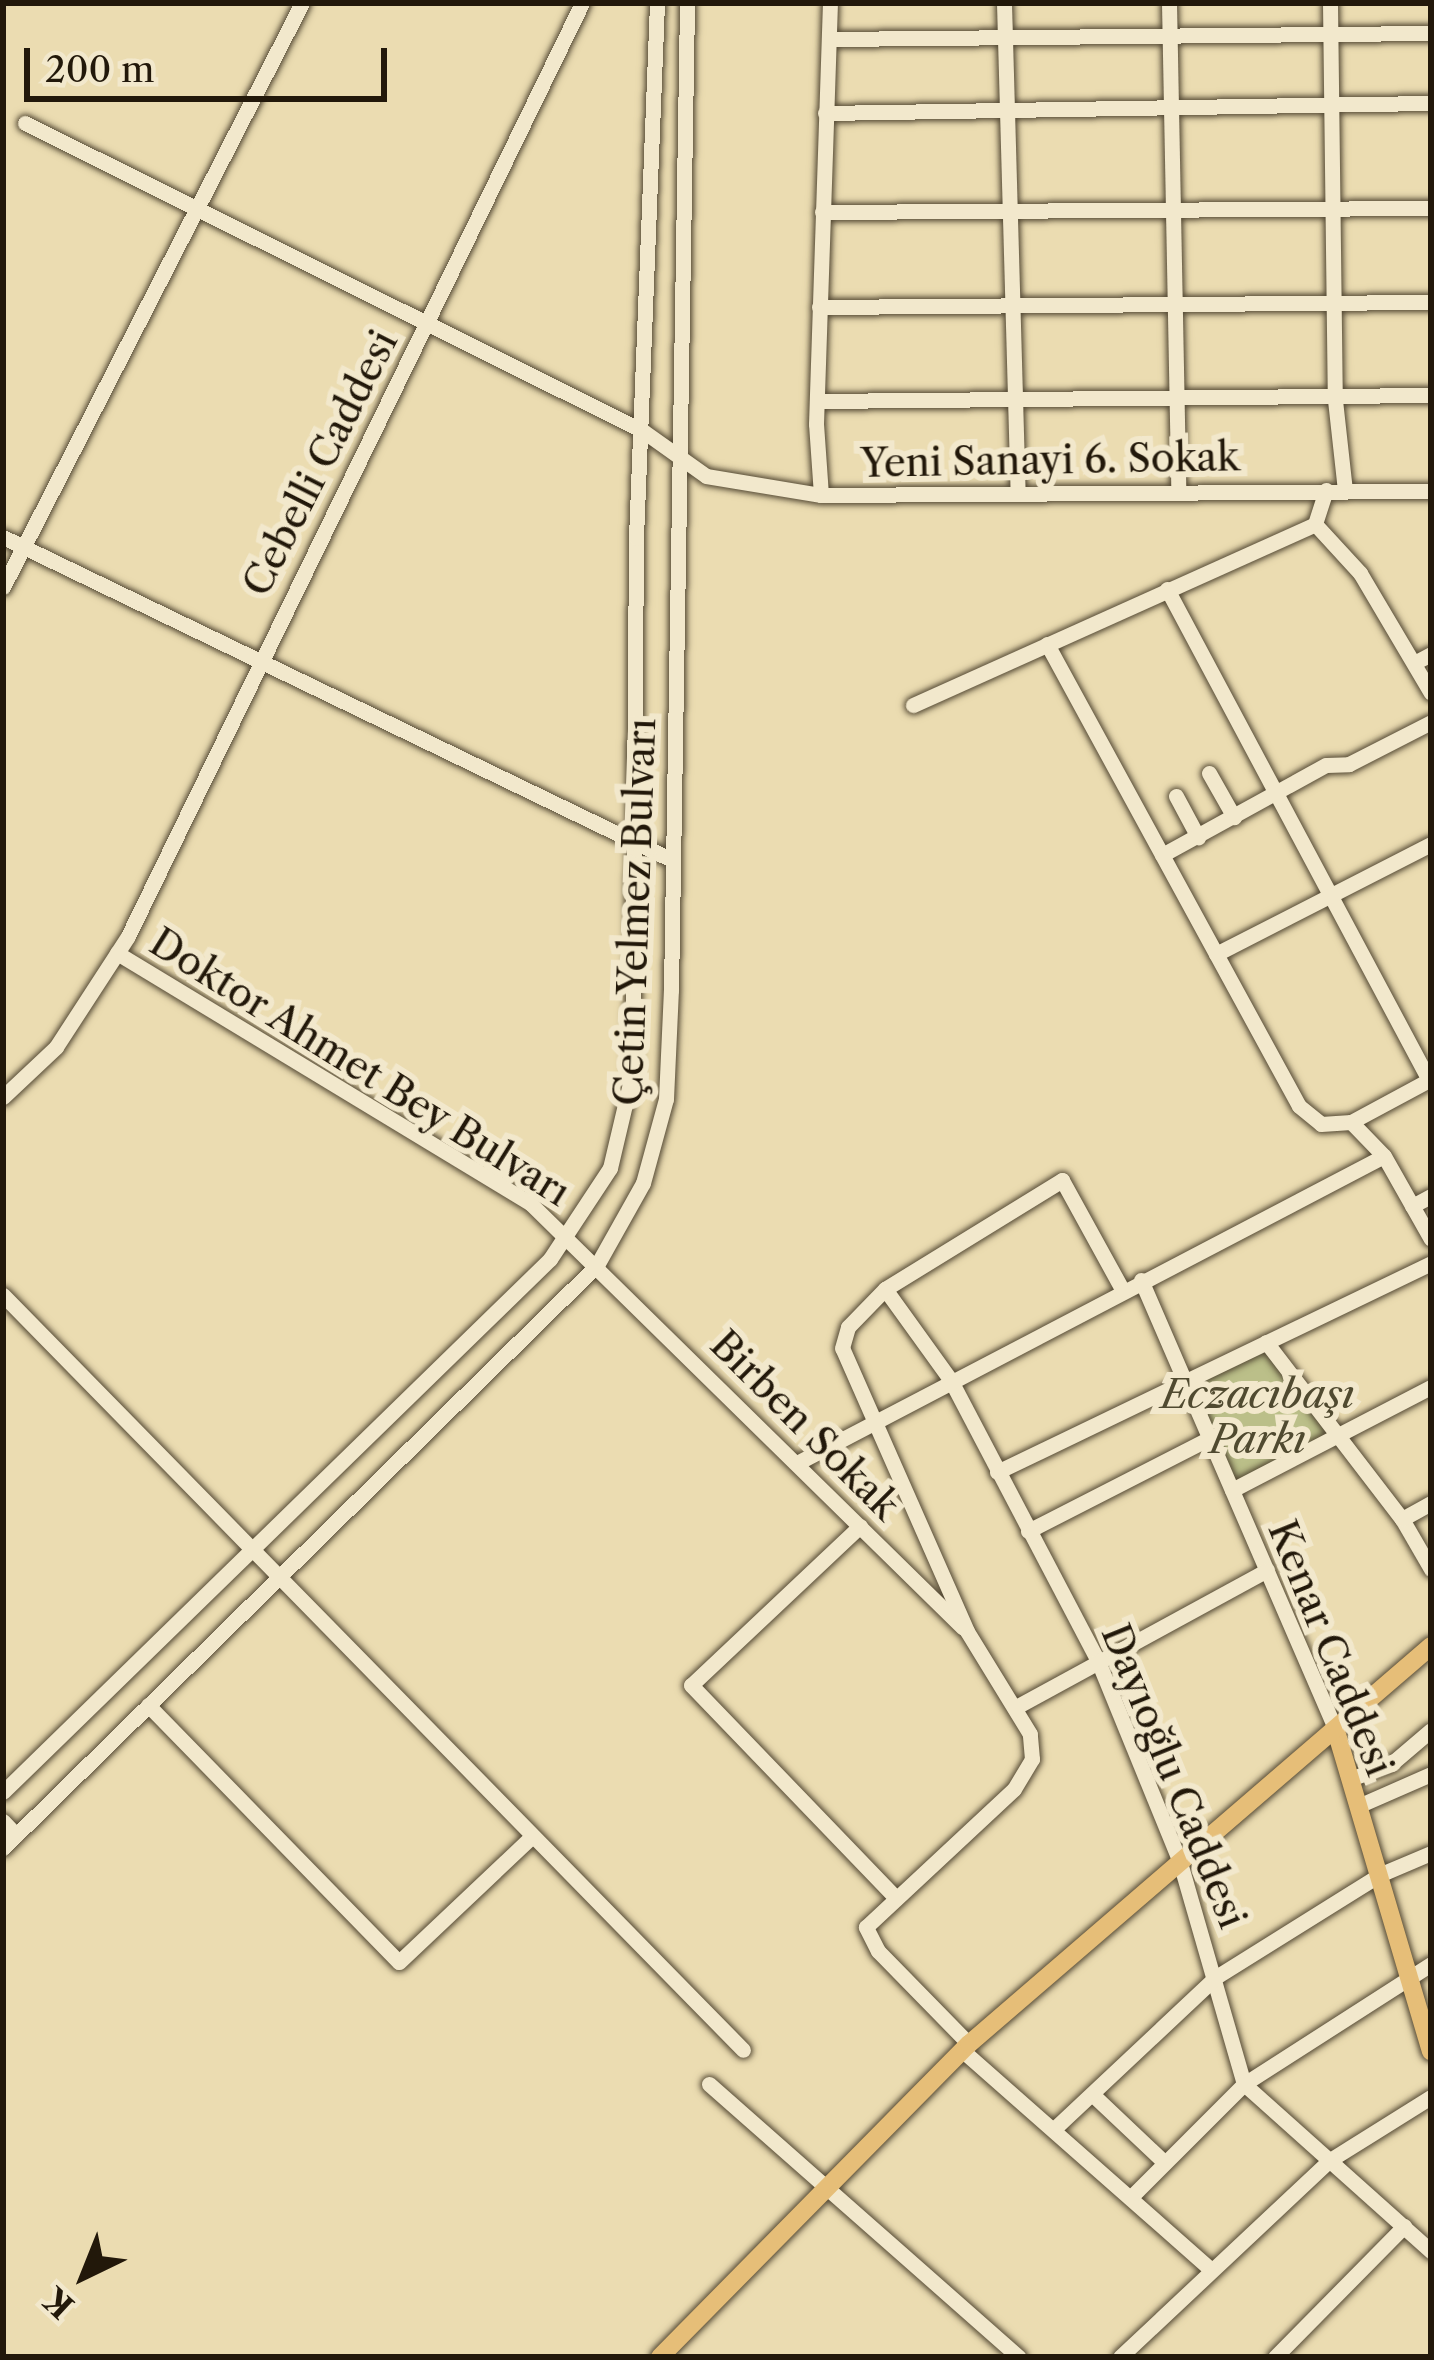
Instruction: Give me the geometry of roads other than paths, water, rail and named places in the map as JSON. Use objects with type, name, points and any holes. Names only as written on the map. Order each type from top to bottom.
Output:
[{"type":"main road","points":[[660,2357],[966,2047],[1179,1858],[1336,1731],[1431,1646]]},
{"type":"main road","name":"Kenar Caddesi","points":[[1336,1731],[1403,1976],[1431,2051]]},
{"type":"street","points":[[3,587],[302,3]]},
{"type":"street","name":"Cebelli Caddesi","points":[[3,1097],[56,1047],[117,953],[257,658],[428,325],[582,3]]},
{"type":"street","name":"Çetin Yelmez Bulvarı","points":[[3,1792],[568,1237],[610,1168],[632,1075],[629,840],[657,3]]},
{"type":"street","name":"Çetin Yelmez Bulvarı","points":[[3,1849],[597,1265],[643,1183],[666,1099],[685,3]]},
{"type":"street","points":[[821,495],[817,401],[830,3]]},
{"type":"street","points":[[1004,3],[1018,493]]},
{"type":"street","points":[[1169,3],[1178,492]]},
{"type":"street","points":[[1330,3],[1334,400],[1345,490]]},
{"type":"street","points":[[829,39],[1431,33]]},
{"type":"street","points":[[825,112],[1431,103]]},
{"type":"street","name":"Yeni Sanayi 6. Sokak","points":[[25,123],[195,213],[643,431],[706,476],[821,495],[1431,491]]},
{"type":"street","points":[[822,212],[1431,208]]},
{"type":"street","points":[[819,307],[1431,302]]},
{"type":"street","points":[[817,401],[1334,400],[1431,395]]},
{"type":"street","points":[[913,705],[1315,524],[1326,490]]},
{"type":"street","points":[[1315,524],[1360,573],[1431,693]]},
{"type":"street","points":[[3,537],[672,860]]},
{"type":"street","points":[[1046,644],[1299,1106],[1321,1124],[1351,1122],[1430,1079],[1167,589]]},
{"type":"street","points":[[1414,663],[1431,654]]},
{"type":"street","points":[[1162,855],[1275,795],[1431,722]]},
{"type":"street","points":[[1209,773],[1234,817]]},
{"type":"street","points":[[1176,796],[1198,837]]},
{"type":"street","points":[[1216,953],[1328,891],[1431,844]]},
{"type":"street","name":"Doktor Ahmet Bey Bulvarı","points":[[117,953],[530,1204],[597,1265]]},
{"type":"street","points":[[1351,1122],[1384,1156],[1431,1239]]},
{"type":"street","points":[[797,1463],[874,1417],[1384,1156]]},
{"type":"street","points":[[1122,1289],[1062,1180],[885,1289],[848,1327],[842,1348],[967,1631],[1016,1707],[1032,1759],[1014,1789],[866,1928],[878,1951],[966,2047],[1210,2269]]},
{"type":"street","points":[[1412,1206],[1431,1196]]},
{"type":"street","points":[[997,1472],[1431,1263]]},
{"type":"street","name":"Birben Sokak","points":[[597,1265],[967,1631]]},
{"type":"street","name":"Kenar Caddesi","points":[[1141,1280],[1336,1731]]},
{"type":"street","name":"Dayıoğlu Caddesi","points":[[885,1289],[950,1379],[1098,1661],[1179,1858],[1244,2084]]},
{"type":"street","points":[[3,1295],[282,1574],[531,1837],[743,2050]]},
{"type":"street","points":[[1266,1342],[1402,1519],[1431,1569]]},
{"type":"street","points":[[1232,1490],[1431,1387]]},
{"type":"street","points":[[1028,1531],[1210,1438]]},
{"type":"street","points":[[1402,1519],[1431,1503]]},
{"type":"street","points":[[860,1526],[691,1685],[896,1898]]},
{"type":"street","points":[[1016,1707],[1267,1570]]},
{"type":"street","points":[[148,1705],[399,1963],[531,1837]]},
{"type":"street","points":[[1350,1779],[1390,1764],[1431,1730]]},
{"type":"street","points":[[1358,1806],[1431,1774]]},
{"type":"street","points":[[3,1821],[16,1835]]},
{"type":"street","points":[[1054,2128],[1216,1977],[1379,1875],[1431,1852]]},
{"type":"street","points":[[1132,2196],[1244,2084],[1403,1976],[1431,1964]]},
{"type":"street","points":[[709,2084],[1018,2357]]},
{"type":"street","points":[[1244,2084],[1431,2251]]},
{"type":"street","points":[[1092,2093],[1165,2163]]},
{"type":"street","points":[[1127,2355],[1210,2269],[1330,2160],[1431,2097]]},
{"type":"street","points":[[1275,2357],[1404,2226]]},
{"type":"park label","name":"Eczacıbaşı Parkı","points":[[1258,1418]]}]
